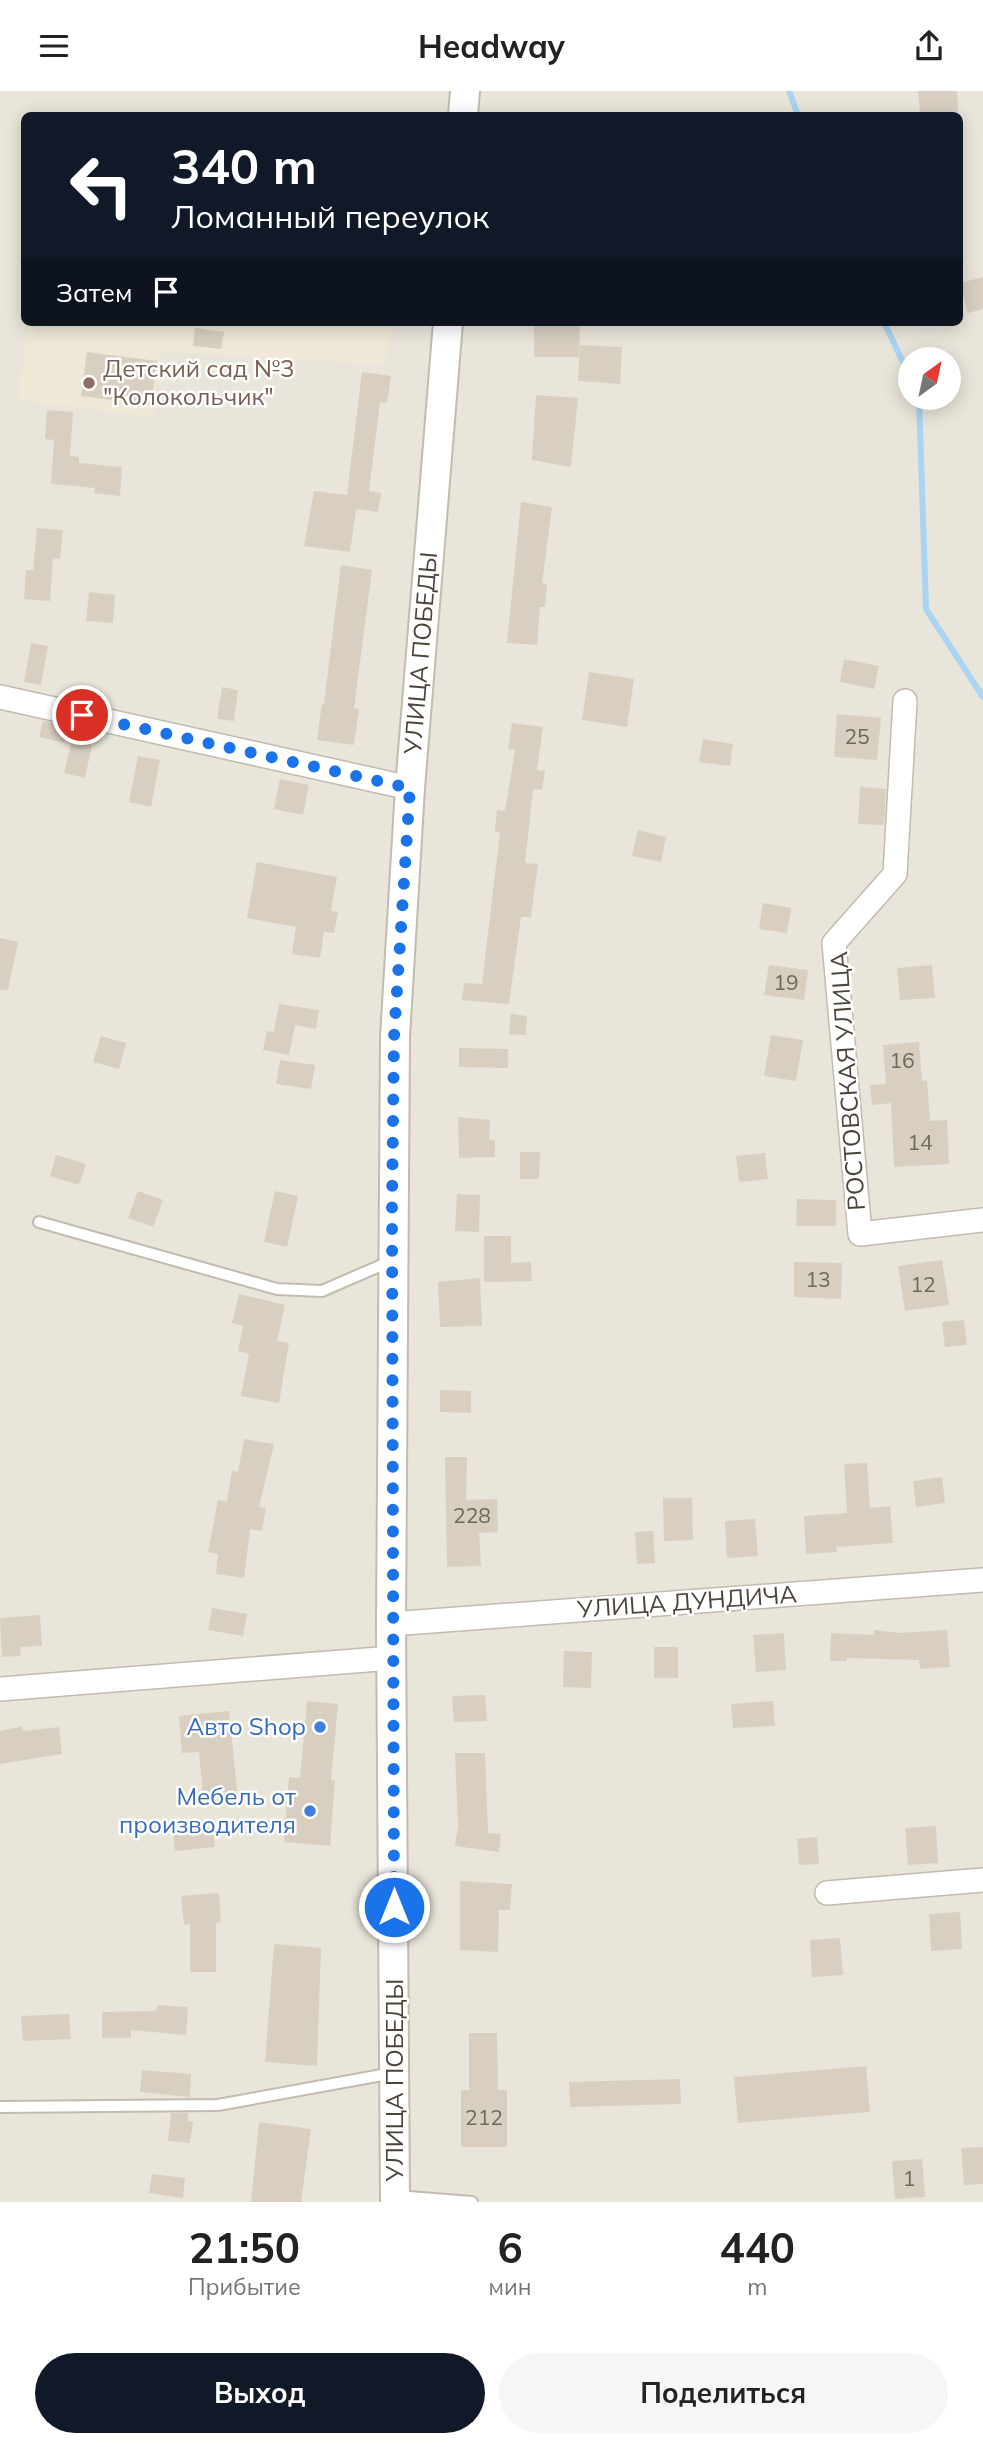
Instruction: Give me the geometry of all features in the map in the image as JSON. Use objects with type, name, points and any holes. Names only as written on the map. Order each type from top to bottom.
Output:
[{"type":"street","points":[[463,112],[465,91]]},
{"type":"street","name":"УЛИЦА ПОБЕДЫ","points":[[396,2199],[391,1624],[394,1037],[410,788],[447,326]]},
{"type":"street","points":[[0,697],[410,788]]},
{"type":"street","name":"РОСТОВСКАЯ УЛИЦА","points":[[905,701],[895,874],[834,943],[860,1234],[983,1220]]},
{"type":"street","name":"УЛИЦА ДУНДИЧА","points":[[391,1624],[983,1580]]},
{"type":"street","points":[[0,1689],[392,1658]]},
{"type":"street","points":[[827,1893],[983,1879]]},
{"type":"lane","points":[[39,1222],[277,1289],[322,1291],[391,1261]]},
{"type":"lane","points":[[0,2108],[218,2105],[395,2072]]},
{"type":"lane","points":[[396,2199],[472,2202]]},
{"type":"shaded area","points":[[0,91],[983,91],[983,2202],[0,2202]]},
{"type":"shaded area","name":"Детский сад №3 \"Колокольчик\"","points":[[27,326],[392,326],[385,365],[161,351],[154,417],[18,400]]},
{"type":"building","points":[[918,91],[957,91],[958,112],[920,112]]},
{"type":"building","points":[[983,277],[983,309],[968,313],[963,282]]},
{"type":"building","points":[[534,326],[580,326],[579,357],[534,357]]},
{"type":"building","points":[[195,328],[224,332],[221,349],[193,346]]},
{"type":"building","points":[[580,345],[622,347],[620,384],[578,381]]},
{"type":"building","points":[[87,352],[157,361],[151,405],[81,396]]},
{"type":"building","points":[[362,372],[391,376],[387,403],[380,402],[369,491],[381,493],[378,512],[356,509],[350,552],[304,546],[314,491],[347,495]]},
{"type":"building","points":[[536,395],[578,398],[571,467],[532,460]]},
{"type":"building","points":[[47,410],[73,412],[70,456],[79,457],[79,463],[122,467],[120,496],[94,493],[95,488],[51,484],[54,440],[45,439]]},
{"type":"building","points":[[521,502],[552,507],[542,583],[547,584],[545,607],[540,607],[537,645],[507,643]]},
{"type":"building","points":[[37,528],[63,530],[60,559],[53,558],[50,601],[24,599],[26,570],[33,570]]},
{"type":"building","points":[[341,565],[372,570],[354,708],[359,709],[354,745],[317,740]]},
{"type":"building","points":[[89,592],[115,595],[113,623],[86,621]]},
{"type":"building","points":[[31,643],[48,646],[41,685],[24,682]]},
{"type":"building","points":[[844,659],[879,666],[874,689],[840,682]]},
{"type":"building","points":[[589,672],[634,679],[627,727],[582,720]]},
{"type":"building","points":[[222,687],[238,690],[234,721],[217,719]]},
{"type":"building","points":[[837,714],[881,718],[877,760],[834,757]]},
{"type":"building","points":[[43,721],[68,727],[64,743],[39,737]]},
{"type":"building","points":[[512,723],[543,727],[537,770],[545,771],[542,790],[533,789],[525,863],[538,864],[531,917],[521,917],[509,1004],[462,1000],[464,983],[482,984],[500,832],[495,832],[497,810],[505,811],[515,750],[508,749]]},
{"type":"building","points":[[703,739],[733,744],[730,766],[699,762]]},
{"type":"building","points":[[72,740],[92,745],[85,778],[64,773]]},
{"type":"building","points":[[138,756],[160,760],[151,807],[129,802]]},
{"type":"building","points":[[280,779],[309,785],[303,815],[274,809]]},
{"type":"building","points":[[860,787],[886,789],[884,825],[858,824]]},
{"type":"building","points":[[638,830],[666,837],[661,862],[632,856]]},
{"type":"building","points":[[257,862],[337,877],[331,911],[338,912],[334,933],[324,932],[320,958],[292,954],[296,927],[247,918]]},
{"type":"building","points":[[763,903],[791,908],[787,933],[759,929]]},
{"type":"building","points":[[0,938],[18,942],[8,990],[0,990]]},
{"type":"building","points":[[769,965],[808,970],[804,1000],[764,995]]},
{"type":"building","points":[[932,965],[935,998],[900,1000],[897,968]]},
{"type":"building","points":[[279,1004],[319,1010],[316,1029],[295,1025],[289,1055],[263,1050],[267,1031],[274,1032]]},
{"type":"building","points":[[511,1014],[527,1016],[526,1035],[509,1034]]},
{"type":"building","points":[[771,1035],[803,1040],[796,1081],[764,1076]]},
{"type":"building","points":[[101,1036],[126,1043],[119,1069],[93,1062]]},
{"type":"building","points":[[919,1042],[922,1081],[927,1080],[930,1121],[947,1120],[949,1164],[894,1167],[891,1103],[872,1105],[870,1085],[886,1084],[883,1045]]},
{"type":"building","points":[[459,1048],[508,1049],[508,1068],[459,1067]]},
{"type":"building","points":[[280,1060],[315,1065],[311,1089],[276,1084]]},
{"type":"building","points":[[458,1117],[490,1120],[489,1140],[495,1140],[495,1157],[459,1158]]},
{"type":"building","points":[[520,1152],[540,1152],[539,1179],[520,1179]]},
{"type":"building","points":[[765,1153],[768,1179],[739,1182],[736,1156]]},
{"type":"building","points":[[56,1155],[86,1164],[79,1185],[50,1176]]},
{"type":"building","points":[[138,1191],[163,1200],[153,1227],[128,1218]]},
{"type":"building","points":[[275,1191],[298,1196],[287,1247],[264,1242]]},
{"type":"building","points":[[457,1194],[480,1195],[479,1232],[455,1231]]},
{"type":"building","points":[[797,1199],[836,1200],[836,1226],[796,1226]]},
{"type":"building","points":[[484,1236],[511,1236],[511,1263],[531,1262],[532,1281],[484,1282]]},
{"type":"building","points":[[942,1260],[949,1305],[905,1311],[898,1266]]},
{"type":"building","points":[[794,1262],[842,1263],[841,1299],[794,1297]]},
{"type":"building","points":[[480,1278],[482,1326],[440,1327],[438,1282]]},
{"type":"building","points":[[239,1294],[285,1305],[277,1341],[289,1343],[279,1403],[241,1396],[249,1354],[238,1351],[243,1326],[232,1323]]},
{"type":"building","points":[[964,1320],[967,1345],[945,1347],[942,1322]]},
{"type":"building","points":[[440,1390],[471,1391],[471,1413],[440,1412]]},
{"type":"building","points":[[244,1439],[274,1444],[259,1507],[266,1508],[262,1531],[250,1529],[244,1578],[216,1574],[218,1554],[208,1552],[218,1500],[227,1501],[232,1471],[238,1472]]},
{"type":"building","points":[[445,1457],[467,1457],[466,1500],[497,1499],[498,1532],[479,1533],[481,1566],[447,1567]]},
{"type":"building","points":[[867,1463],[870,1508],[890,1506],[893,1543],[836,1547],[837,1552],[806,1554],[804,1516],[847,1513],[844,1464]]},
{"type":"building","points":[[942,1477],[945,1503],[916,1507],[913,1481]]},
{"type":"building","points":[[663,1498],[692,1498],[693,1540],[664,1541]]},
{"type":"building","points":[[755,1519],[758,1556],[727,1558],[725,1521]]},
{"type":"building","points":[[653,1531],[655,1563],[637,1564],[635,1532]]},
{"type":"building","points":[[212,1608],[247,1614],[243,1636],[208,1630]]},
{"type":"building","points":[[40,1615],[42,1646],[20,1647],[21,1656],[2,1657],[0,1618]]},
{"type":"building","points":[[874,1630],[899,1633],[947,1630],[950,1667],[920,1669],[919,1660],[847,1658],[847,1661],[830,1661],[831,1633],[874,1635]]},
{"type":"building","points":[[784,1633],[786,1670],[756,1672],[753,1635]]},
{"type":"building","points":[[654,1647],[678,1647],[678,1678],[654,1678]]},
{"type":"building","points":[[564,1651],[592,1652],[591,1688],[563,1687]]},
{"type":"building","points":[[485,1695],[487,1721],[454,1722],[452,1696]]},
{"type":"building","points":[[307,1701],[338,1704],[331,1780],[335,1781],[330,1846],[284,1842],[289,1777],[300,1778]]},
{"type":"building","points":[[773,1701],[775,1726],[733,1728],[731,1704]]},
{"type":"building","points":[[229,1711],[237,1791],[203,1795],[199,1752],[182,1753],[179,1716]]},
{"type":"building","points":[[22,1726],[23,1731],[59,1727],[62,1754],[0,1764],[0,1731]]},
{"type":"building","points":[[455,1753],[485,1753],[488,1833],[501,1834],[499,1852],[455,1846],[458,1826]]},
{"type":"building","points":[[936,1826],[938,1863],[908,1865],[905,1828]]},
{"type":"building","points":[[213,1828],[215,1847],[175,1851],[173,1831]]},
{"type":"building","points":[[817,1837],[819,1864],[799,1865],[797,1839]]},
{"type":"building","points":[[460,1881],[512,1884],[510,1910],[499,1910],[498,1952],[460,1950]]},
{"type":"building","points":[[219,1893],[221,1922],[216,1923],[216,1972],[190,1972],[190,1924],[184,1925],[181,1896]]},
{"type":"building","points":[[960,1912],[962,1949],[931,1951],[929,1914]]},
{"type":"building","points":[[840,1938],[843,1975],[812,1977],[810,1940]]},
{"type":"building","points":[[274,1944],[321,1948],[317,2066],[265,2062]]},
{"type":"building","points":[[157,2005],[188,2007],[186,2035],[131,2030],[131,2038],[102,2038],[102,2012],[156,2011]]},
{"type":"building","points":[[69,2014],[71,2039],[23,2041],[21,2016]]},
{"type":"building","points":[[469,2033],[497,2033],[498,2090],[507,2090],[507,2147],[461,2147],[461,2090],[469,2090]]},
{"type":"building","points":[[866,2066],[870,2112],[738,2123],[734,2077]]},
{"type":"building","points":[[142,2070],[191,2074],[190,2097],[140,2092]]},
{"type":"building","points":[[680,2079],[681,2104],[570,2107],[569,2082]]},
{"type":"building","points":[[171,2113],[188,2113],[188,2121],[193,2122],[190,2143],[168,2141]]},
{"type":"building","points":[[259,2122],[311,2129],[301,2202],[251,2202]]},
{"type":"building","points":[[983,2147],[983,2184],[964,2185],[961,2148]]},
{"type":"building","points":[[922,2159],[925,2197],[895,2199],[892,2161]]},
{"type":"building","points":[[152,2174],[185,2178],[183,2198],[149,2193]]},
{"type":"waterway","points":[[789,91],[797,112]]},
{"type":"waterway","points":[[886,326],[898,352]]},
{"type":"waterway","points":[[919,410],[926,609],[983,697]]},
{"type":"place","name":"Детский сад №3 \"Колокольчик\"","points":[[89,383]]},
{"type":"place","name":"Авто Shop","points":[[320,1727]]},
{"type":"place","name":"Мебель от производителя","points":[[310,1811]]},
{"type":"route","points":[[82,715],[410,788],[394,1037],[391,1624],[394,1907]]}]
